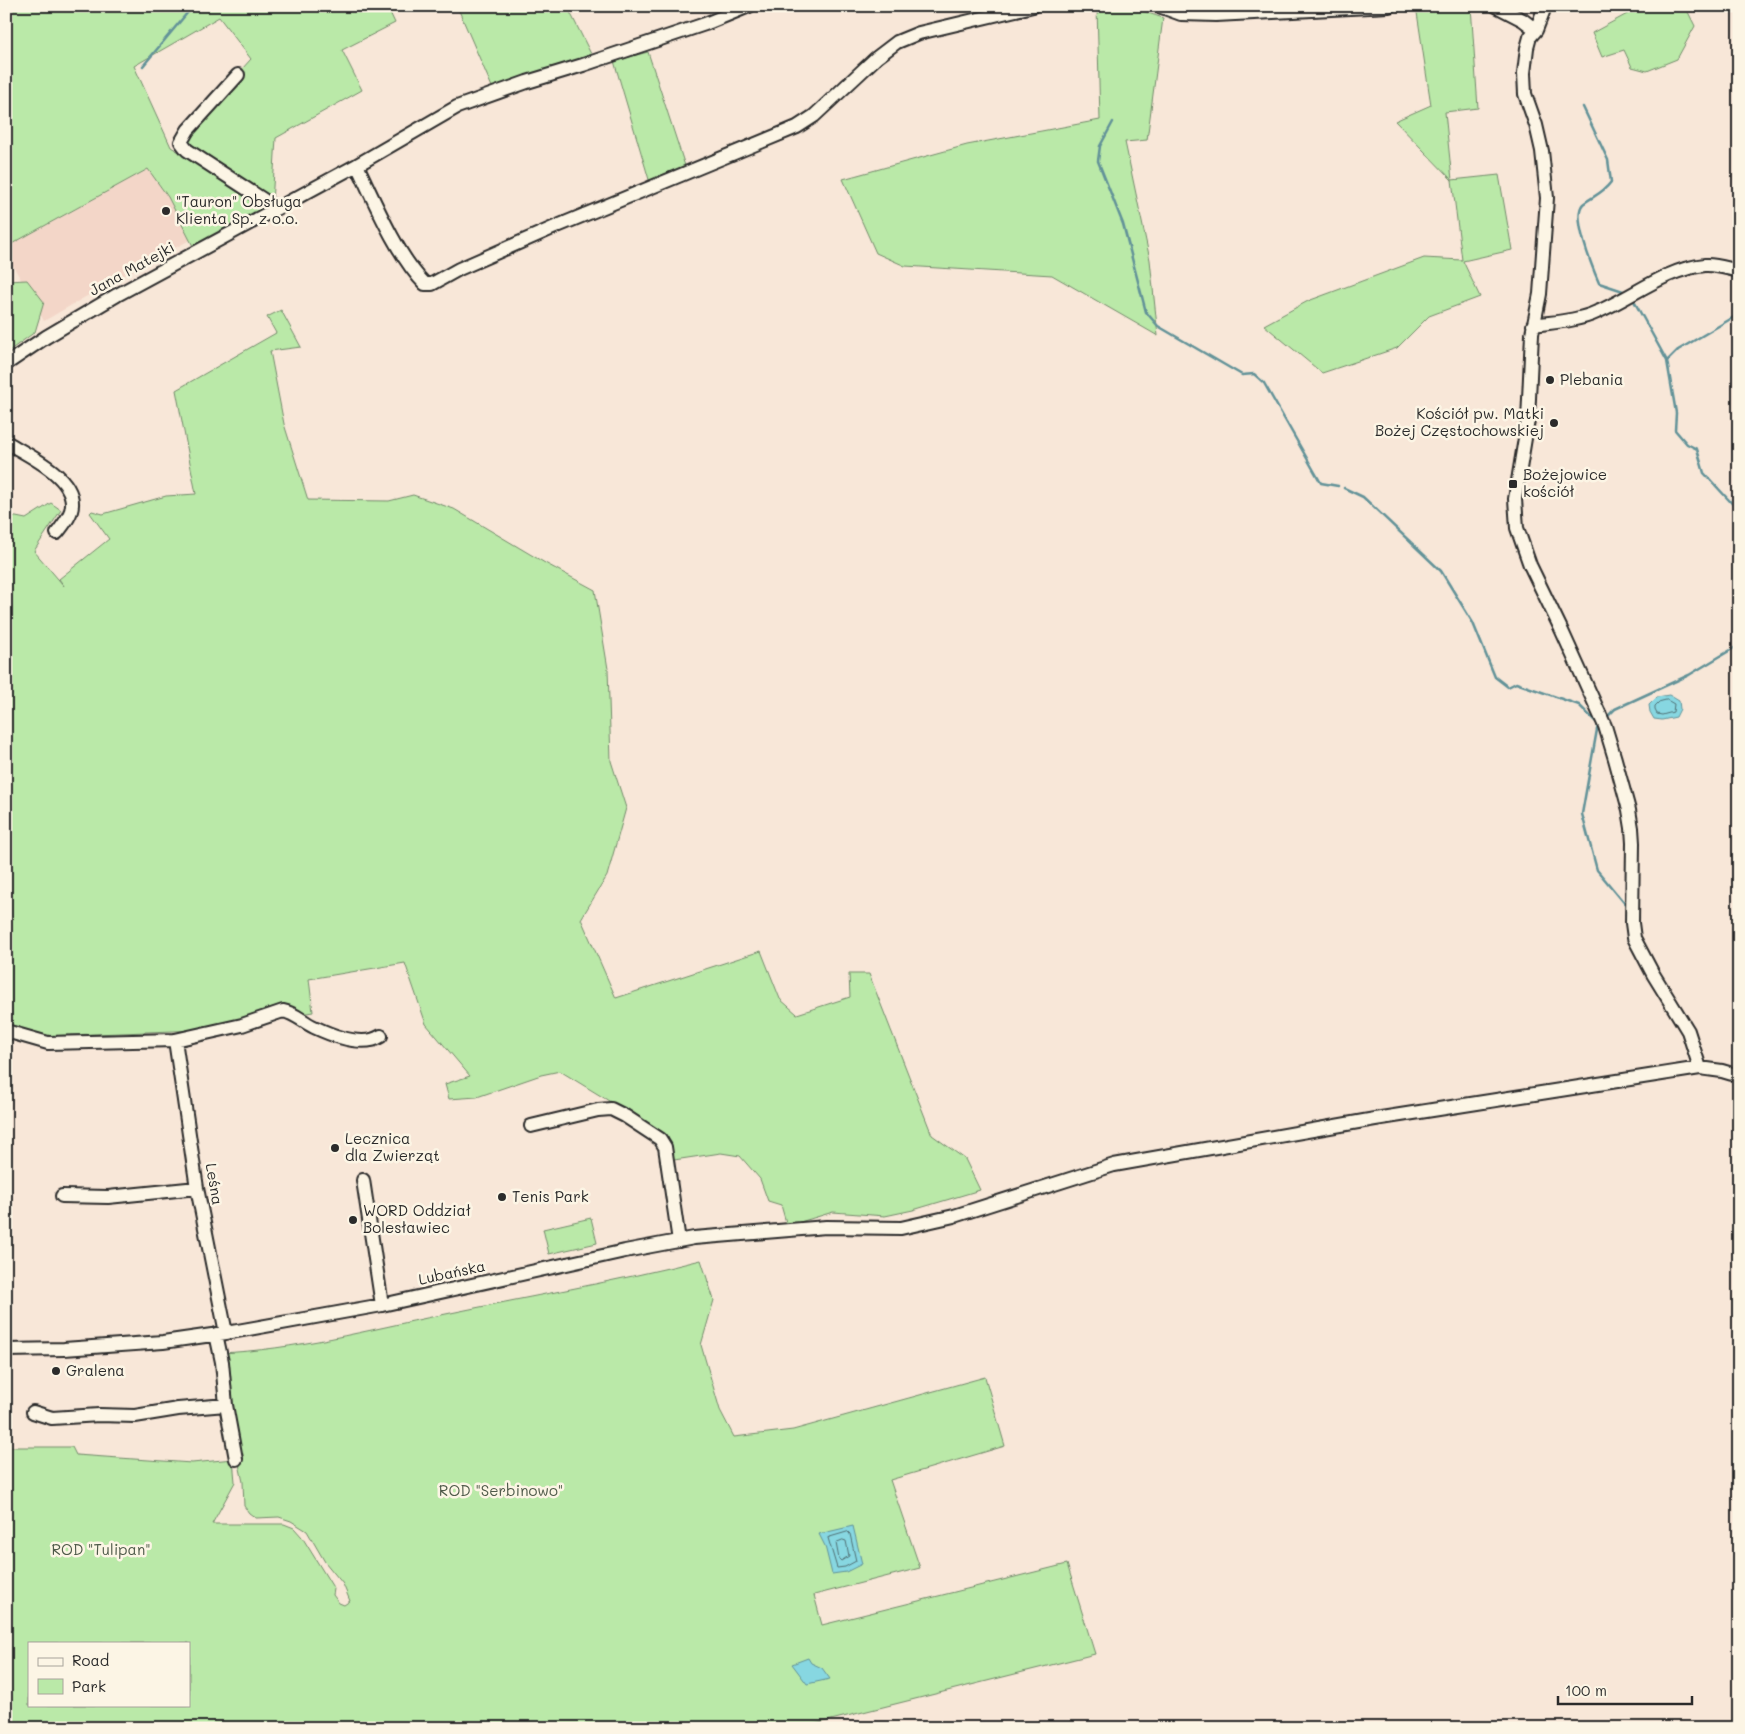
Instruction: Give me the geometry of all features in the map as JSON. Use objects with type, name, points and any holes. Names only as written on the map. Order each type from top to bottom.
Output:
[{"type":"street","name":"Jana Matejki","points":[[6,364],[46,336],[117,295],[357,165],[457,107],[705,24],[748,6]]},
{"type":"street","points":[[357,165],[388,227],[411,267],[426,284],[432,284],[459,269],[563,224],[798,127],[814,116],[876,58],[897,42],[919,33],[1033,6]]},
{"type":"street","points":[[1159,6],[1181,14],[1216,15],[1389,6]]},
{"type":"street","points":[[1496,6],[1523,20],[1536,30]]},
{"type":"street","points":[[1543,6],[1543,12],[1536,30],[1530,37],[1527,48],[1524,86],[1539,136],[1547,198],[1540,300],[1533,325],[1528,420],[1515,498],[1517,528],[1530,565],[1605,726],[1615,759],[1632,828],[1632,923],[1634,938],[1653,974],[1688,1031],[1700,1068]]},
{"type":"street","points":[[238,75],[188,130],[181,142],[186,150],[276,208]]},
{"type":"street","points":[[1533,325],[1562,321],[1595,313],[1635,294],[1669,274],[1706,264],[1739,271]]},
{"type":"street","points":[[6,442],[62,479],[71,493],[72,506],[68,518],[57,533]]},
{"type":"street","points":[[6,1031],[48,1043],[175,1040],[242,1025],[283,1011],[289,1012],[313,1026],[341,1037],[370,1041],[381,1036]]},
{"type":"street","name":"Leśna","points":[[175,1040],[221,1334]]},
{"type":"street","name":"Lubańska","points":[[6,1350],[64,1349],[164,1342],[221,1334],[382,1305],[625,1251],[694,1238],[826,1227],[901,1228],[954,1216],[1114,1165],[1375,1119],[1700,1068],[1739,1076]]},
{"type":"street","points":[[531,1126],[598,1110],[611,1109],[660,1138],[665,1147],[679,1241]]},
{"type":"street","points":[[363,1180],[382,1305]]},
{"type":"street","points":[[62,1196],[108,1197],[197,1188]]},
{"type":"street","points":[[221,1334],[226,1405],[236,1459]]},
{"type":"street","points":[[33,1412],[52,1418],[135,1416],[226,1405]]},
{"type":"shaded area","points":[[148,169],[168,197],[190,240],[118,278],[44,321],[6,253],[6,247]]},
{"type":"green space","points":[[6,6],[387,6],[395,23],[342,50],[362,90],[276,138],[272,203],[176,142],[251,59],[219,17],[134,66],[171,147],[269,207],[194,248],[168,197],[148,169],[6,247]]},
{"type":"green space","points":[[457,6],[567,6],[592,56],[492,87]]},
{"type":"green space","points":[[1416,6],[1471,6],[1478,108],[1445,112],[1452,180],[1395,121],[1431,105]]},
{"type":"green space","points":[[1642,6],[1685,6],[1695,26],[1677,59],[1647,71],[1632,67],[1624,50],[1602,57],[1592,33]]},
{"type":"green space","points":[[1097,7],[1131,7],[1163,18],[1147,140],[1125,142],[1150,260],[1158,336],[1052,275],[905,266],[876,253],[843,179],[967,145],[1100,120]]},
{"type":"green space","points":[[648,52],[686,169],[650,183],[614,61]]},
{"type":"green space","points":[[1499,175],[1512,250],[1463,261],[1480,297],[1429,316],[1397,348],[1322,373],[1264,325],[1308,301],[1424,258],[1462,260],[1452,180]]},
{"type":"green space","points":[[27,280],[44,302],[35,332],[6,353],[6,281]]},
{"type":"green space","points":[[281,310],[301,347],[270,351],[284,424],[308,500],[389,501],[413,495],[454,509],[595,590],[608,669],[611,761],[626,808],[607,876],[581,919],[616,998],[761,951],[780,999],[797,1014],[850,997],[849,974],[869,974],[932,1135],[965,1159],[980,1190],[913,1210],[885,1216],[833,1212],[787,1226],[781,1205],[768,1201],[760,1179],[740,1156],[721,1153],[674,1160],[668,1137],[560,1071],[541,1075],[477,1097],[449,1099],[445,1084],[470,1076],[426,1024],[405,963],[309,979],[313,1012],[199,1030],[42,1036],[6,1024],[6,515],[26,519],[51,503],[61,510],[34,551],[64,586],[59,579],[109,539],[90,513],[92,511],[103,514],[166,496],[196,494],[176,390],[276,333],[267,317]]},
{"type":"green space","points":[[591,1218],[597,1243],[549,1254],[543,1229]]},
{"type":"green space","name":"ROD \"Serbinowo\"","points":[[701,1260],[714,1300],[701,1345],[720,1410],[734,1437],[793,1430],[985,1377],[1005,1446],[890,1480],[920,1568],[814,1595],[822,1625],[1067,1564],[1095,1654],[799,1728],[6,1728],[6,1447],[72,1447],[76,1455],[192,1463],[233,1459],[235,1482],[212,1524],[284,1524],[294,1528],[302,1537],[334,1589],[333,1595],[339,1603],[344,1605],[350,1601],[343,1584],[325,1562],[307,1531],[291,1521],[279,1517],[256,1518],[244,1506],[243,1482],[226,1405],[220,1353],[303,1344]]},
{"type":"water","points":[[1669,695],[1679,701],[1680,709],[1676,717],[1662,720],[1654,719],[1649,705],[1657,697]]},
{"type":"water","points":[[853,1526],[862,1564],[846,1572],[832,1574],[825,1546],[819,1534]]},
{"type":"water","points":[[808,1658],[811,1663],[822,1668],[830,1679],[807,1684],[792,1664]]},
{"type":"waterway","points":[[143,66],[193,6]]},
{"type":"waterway","points":[[1583,107],[1608,160],[1611,182],[1601,192],[1583,204],[1580,210],[1581,231],[1599,283],[1626,292]]},
{"type":"waterway","points":[[1113,122],[1100,146],[1098,161],[1123,224],[1146,312],[1158,326],[1242,375],[1254,374],[1264,383],[1321,483],[1338,486]]},
{"type":"waterway","points":[[1634,301],[1667,361]]},
{"type":"waterway","points":[[1739,314],[1678,350],[1667,361],[1676,413],[1675,430],[1687,444],[1697,449],[1704,473],[1739,511]]},
{"type":"waterway","points":[[1344,488],[1363,497],[1441,571],[1473,623],[1495,677],[1508,687],[1516,683],[1579,705],[1598,724],[1582,814],[1597,870],[1626,905]]},
{"type":"waterway","points":[[1607,717],[1615,709],[1689,675],[1739,645]]},
{"type":"place","name":"\"Tauron\" Obsługa Klienta Sp. z o.o.","points":[[166,211]]},
{"type":"place","name":"Plebania","points":[[1550,380]]},
{"type":"place","name":"Kościół pw. Matki Bożej Częstochowskiej","points":[[1554,423]]},
{"type":"place","name":"Bożejowice kościół","points":[[1513,484]]},
{"type":"place","name":"Lecznica dla Zwierząt","points":[[335,1148]]},
{"type":"place","name":"Tenis Park","points":[[502,1197]]},
{"type":"place","name":"WORD Oddział Bolesławiec","points":[[353,1220]]},
{"type":"place","name":"Gralena","points":[[56,1371]]},
{"type":"park label","name":"ROD \"Tulipan\"","points":[[101,1550]]}]
